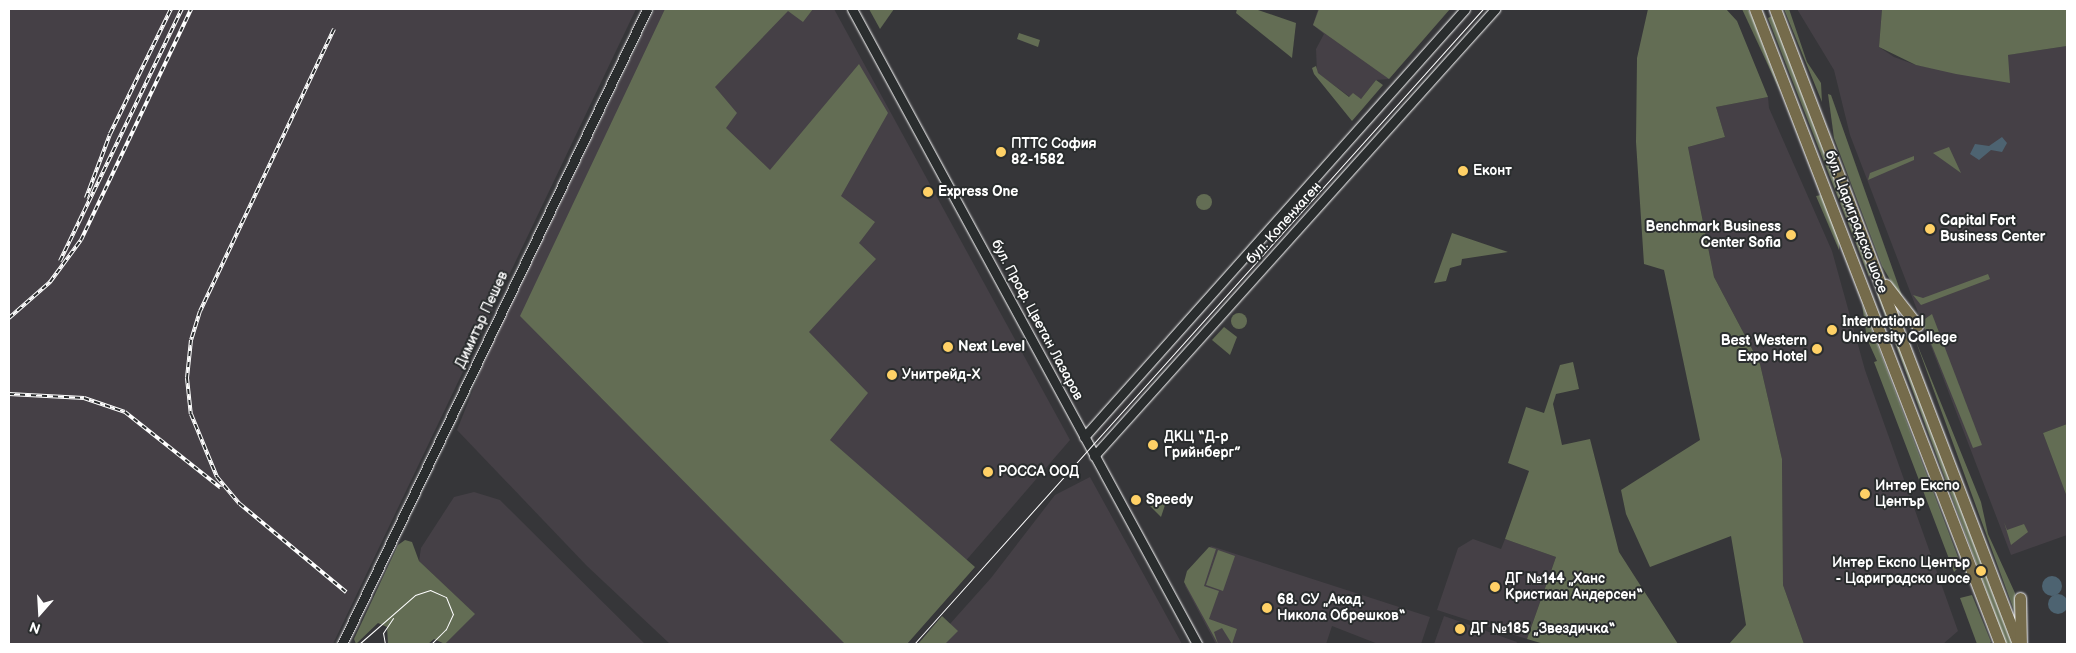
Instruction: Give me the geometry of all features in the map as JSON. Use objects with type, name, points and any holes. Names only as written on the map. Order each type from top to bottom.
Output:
[{"type":"highway","name":"бул. Цариградско шосе","points":[[1755,9],[2000,644]]},
{"type":"highway","name":"бул. Цариградско шосе","points":[[1775,9],[2018,644]]},
{"type":"highway","points":[[1876,271],[1917,325]]},
{"type":"highway","points":[[2020,598],[2022,644]]},
{"type":"main road","name":"Димитър Пешев","points":[[342,644],[647,9]]},
{"type":"main road","name":"бул. Проф. Цветан Лазаров","points":[[852,9],[1197,644]]},
{"type":"main road","name":"бул. Копенхаген","points":[[1084,437],[1465,9]]},
{"type":"main road","name":"бул. Копенхаген","points":[[1094,456],[1495,9]]},
{"type":"shaded area","points":[[9,9],[636,9],[333,644],[9,644]]},
{"type":"shaded area","points":[[655,9],[834,9],[1070,440],[894,644],[670,644],[587,566],[457,430],[486,357]]},
{"type":"shaded area","points":[[1318,9],[1450,9],[1389,79],[1376,80],[1361,99],[1350,97],[1317,73],[1316,49],[1324,34],[1313,25]]},
{"type":"shaded area","points":[[1797,9],[1882,9],[1879,47],[1894,57],[1916,65],[2009,82],[2007,55],[2067,46],[2067,424],[2043,433],[2067,497],[2067,535],[2011,555],[1850,135],[1834,70]]},
{"type":"shaded area","points":[[1768,97],[1769,108],[1832,251],[1865,370],[1958,631],[1943,644],[1804,644],[1783,585],[1782,459],[1760,364],[1714,277],[1688,147],[1725,137],[1716,107]]},
{"type":"shaded area","points":[[1090,477],[1182,644],[932,644],[991,578],[1055,495]]},
{"type":"shaded area","points":[[474,492],[500,500],[645,644],[445,644],[474,614],[419,561],[421,548],[454,497]]},
{"type":"shaded area","name":"ДГ №144 „Ханс Кристиан Андерсен“","points":[[1473,539],[1501,549],[1505,539],[1556,557],[1527,639],[1437,610],[1458,548]]},
{"type":"shaded area","name":"68. СУ „Акад. Никола Обрешков“","points":[[1211,546],[1430,617],[1421,644],[1378,644],[1332,626],[1326,644],[1216,644],[1185,586],[1188,575]]},
{"type":"shaded area","name":"ДГ №185 „Звездичка“","points":[[1444,616],[1517,642],[1516,644],[1434,644]]},
{"type":"green space","points":[[665,9],[813,9],[803,22],[788,11],[715,87],[737,113],[726,128],[770,170],[859,64],[888,113],[841,196],[875,222],[859,243],[876,259],[809,332],[868,393],[830,440],[975,567],[907,644],[845,644],[520,316]]},
{"type":"green space","points":[[869,9],[894,9],[880,29]]},
{"type":"green space","points":[[1237,9],[1255,9],[1296,23],[1292,58],[1236,13]]},
{"type":"green space","points":[[1319,9],[1450,9],[1389,79],[1313,25]]},
{"type":"green space","points":[[1648,9],[1726,9],[1737,21],[1768,97],[1716,107],[1725,137],[1688,147],[1714,277],[1760,364],[1782,459],[1783,585],[1804,644],[1729,644],[1746,625],[1731,536],[1650,567],[1626,514],[1621,490],[1700,440],[1664,270],[1644,264],[1636,142],[1637,58]]},
{"type":"green space","points":[[1742,9],[1748,9],[1753,19],[1780,91]]},
{"type":"green space","points":[[1784,9],[1789,9],[1807,62],[1821,83],[1822,102]]},
{"type":"green space","points":[[1882,9],[2067,9],[2067,46],[2008,55],[2010,83],[1956,74],[1916,65],[1879,47]]},
{"type":"green space","points":[[1772,16],[1870,274],[1869,277],[1768,18]]},
{"type":"green space","points":[[1019,33],[1040,40],[1038,47],[1017,39]]},
{"type":"green space","points":[[1316,66],[1318,73],[1349,97],[1353,93],[1361,99],[1376,80],[1383,85],[1352,121],[1314,74],[1312,68]]},
{"type":"green space","points":[[1828,94],[1831,95],[1906,307],[1882,266],[1834,138]]},
{"type":"green space","points":[[1949,147],[1961,173],[1933,153]]},
{"type":"green space","points":[[1914,156],[1914,160],[1868,180],[1870,173]]},
{"type":"green space","points":[[1204,194],[1210,196],[1212,202],[1210,208],[1204,210],[1198,208],[1196,202],[1198,196]]},
{"type":"green space","points":[[1821,195],[1839,240],[1839,250],[1816,196]]},
{"type":"green space","points":[[1452,233],[1508,252],[1462,259],[1461,265],[1450,268],[1446,281],[1434,283]]},
{"type":"green space","points":[[1988,274],[1990,279],[1921,305],[1913,295],[1923,298]]},
{"type":"green space","points":[[1876,291],[1878,293],[2012,644],[2006,644]]},
{"type":"green space","points":[[1862,304],[1961,565],[1954,572],[1874,362],[1877,361],[1867,339]]},
{"type":"green space","points":[[1239,313],[1247,321],[1239,329],[1231,321]]},
{"type":"green space","points":[[1932,314],[1982,445],[1973,448],[1922,321]]},
{"type":"green space","points":[[1224,327],[1237,337],[1230,355],[1212,340]]},
{"type":"green space","points":[[1915,339],[1981,502],[1988,534],[2015,593],[2015,613]]},
{"type":"green space","points":[[1573,362],[1579,389],[1556,394],[1553,404],[1562,445],[1590,439],[1619,552],[1678,644],[1544,644],[1527,639],[1556,557],[1505,539],[1529,471],[1508,463],[1526,407],[1544,413],[1560,365]]},
{"type":"green space","points":[[2067,424],[2067,497],[2043,433]]},
{"type":"green space","points":[[1162,498],[1167,499],[1161,517],[1149,505]]},
{"type":"green space","points":[[2004,522],[2007,530],[2024,524],[2028,532],[2011,545]]},
{"type":"green space","points":[[405,540],[412,542],[419,561],[475,614],[445,644],[434,639],[428,644],[388,644],[387,627],[378,623],[356,644],[354,639],[398,545]]},
{"type":"green space","points":[[1209,547],[1216,549],[1204,586],[1219,591],[1209,619],[1237,629],[1232,644],[1222,628],[1214,632],[1218,644],[1184,582],[1187,571]]},
{"type":"green space","points":[[1218,550],[1235,556],[1223,591],[1206,585]]},
{"type":"green space","points":[[1972,595],[1991,642],[1989,644],[1977,644],[1960,598]]},
{"type":"green space","points":[[942,616],[958,631],[945,644],[918,644]]},
{"type":"water","points":[[2002,137],[2007,143],[2002,152],[1991,150],[1979,160],[1970,154],[1975,144],[1989,146]]},
{"type":"water","points":[[2052,576],[2059,579],[2062,586],[2059,593],[2052,596],[2045,593],[2042,586],[2045,579]]},
{"type":"water","points":[[2058,594],[2065,597],[2068,604],[2065,611],[2058,614],[2051,611],[2048,604],[2051,597]]},
{"type":"tram line","points":[[914,644],[1483,9]]},
{"type":"tram line","points":[[359,644],[415,595],[430,590],[446,597],[453,614],[446,629],[431,644]]},
{"type":"tram line","points":[[385,644],[383,633],[393,618]]},
{"type":"railway","points":[[86,198],[110,134],[171,9]]},
{"type":"railway","points":[[60,261],[182,9]]},
{"type":"railway","points":[[9,318],[50,282],[81,240],[191,9]]},
{"type":"railway","points":[[334,29],[200,311],[191,340],[187,378],[191,414],[217,477],[240,504],[346,592]]},
{"type":"railway","points":[[9,394],[84,398],[125,412],[221,488]]},
{"type":"place","name":"ПТТС София 82-1582","points":[[1001,152]]},
{"type":"place","name":"Еконт","points":[[1463,171]]},
{"type":"place","name":"Express One","points":[[928,192]]},
{"type":"place","name":"Capital Fort Business Center","points":[[1930,229]]},
{"type":"place","name":"Benchmark Business Center Sofia","points":[[1791,235]]},
{"type":"place","name":"International University College","points":[[1832,330]]},
{"type":"place","name":"Next Level","points":[[948,347]]},
{"type":"place","name":"Best Western Expo Hotel","points":[[1817,349]]},
{"type":"place","name":"Унитрейд-Х","points":[[892,375]]},
{"type":"place","name":"ДКЦ “Д-р Грийнберг”","points":[[1153,445]]},
{"type":"place","name":"РОССА ООД","points":[[988,472]]},
{"type":"place","name":"Интер Експо Център","points":[[1865,494]]},
{"type":"place","name":"Speedy","points":[[1136,500]]},
{"type":"place","name":"Интер Експо Център - Цариградско шосе","points":[[1981,571]]},
{"type":"place","name":"ДГ №144 „Ханс Кристиан Андерсен“","points":[[1495,587]]},
{"type":"place","name":"68. СУ „Акад. Никола Обрешков“","points":[[1267,608]]},
{"type":"place","name":"ДГ №185 „Звездичка“","points":[[1460,629]]}]
